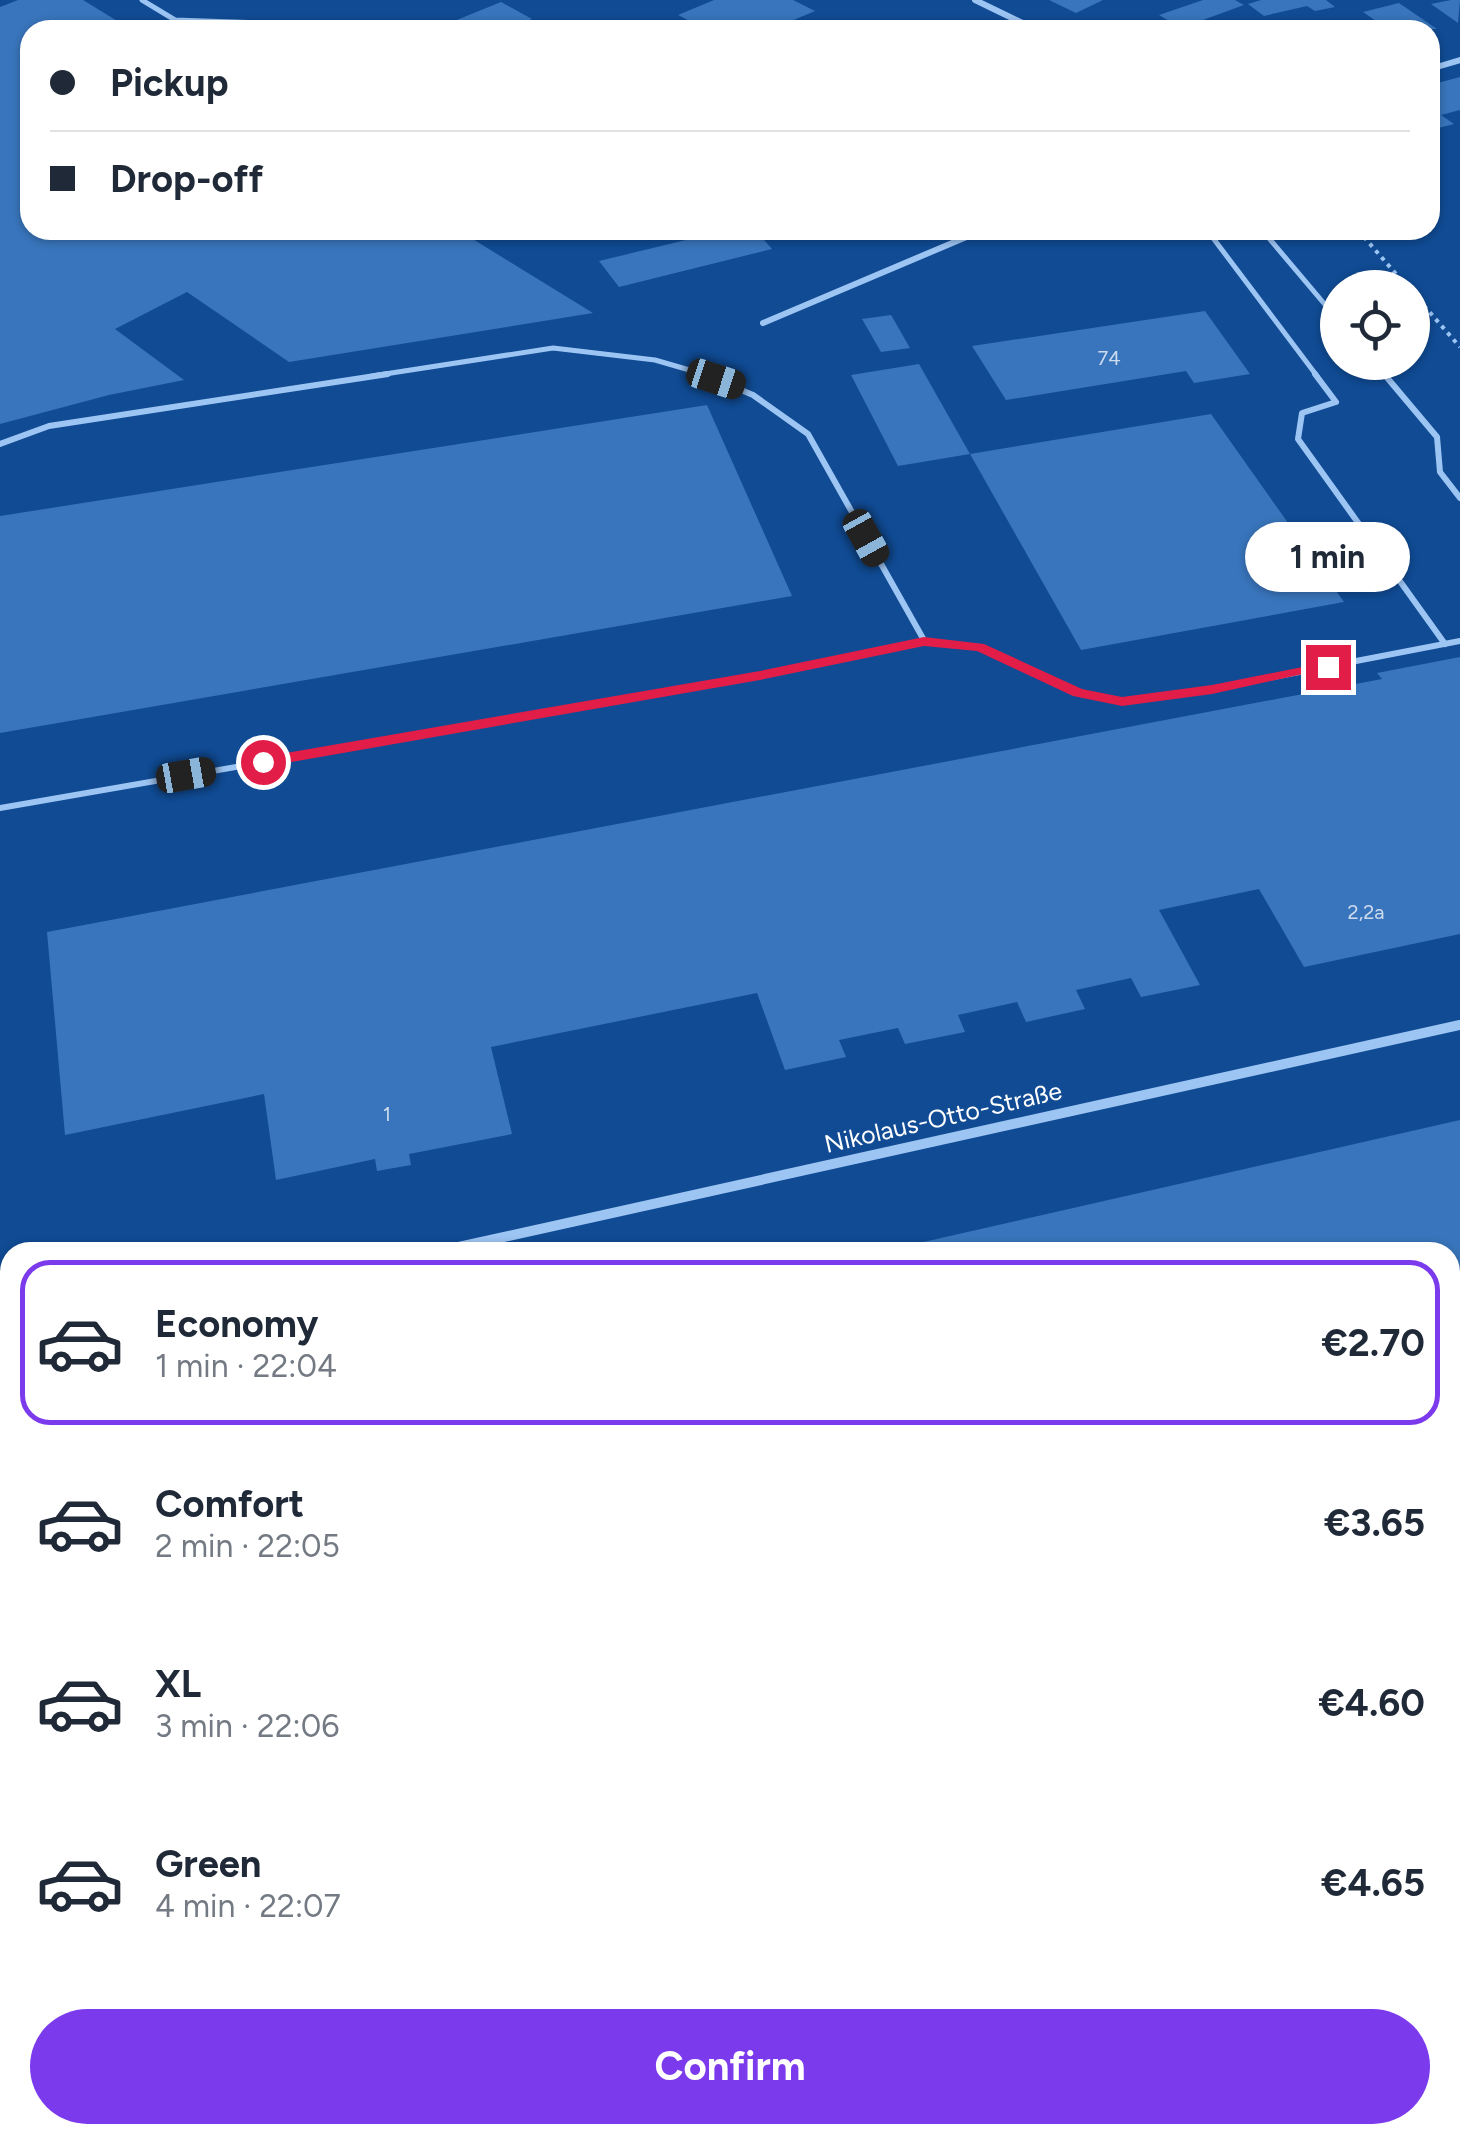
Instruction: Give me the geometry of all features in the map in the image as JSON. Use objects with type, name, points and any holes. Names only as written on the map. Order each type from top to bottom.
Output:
[{"type":"street","points":[[975,0],[1016,20]]},
{"type":"street","points":[[763,323],[958,240]]},
{"type":"street","name":"Nikolaus-Otto-Straße","points":[[481,1242],[1460,1025]]},
{"type":"lane","points":[[142,0],[176,20]]},
{"type":"lane","points":[[1214,240],[1336,402],[1302,413],[1298,440],[1445,644]]},
{"type":"lane","points":[[1270,240],[1320,299]]},
{"type":"lane","points":[[0,444],[49,426],[554,348],[604,350],[738,386],[784,411],[808,434],[924,642]]},
{"type":"lane","points":[[1389,380],[1437,437],[1440,472],[1460,498]]},
{"type":"lane","points":[[0,808],[760,676],[924,642],[980,647],[1078,693],[1122,702],[1212,690],[1460,641]]},
{"type":"path","points":[[1367,240],[1393,270]]},
{"type":"path","points":[[1430,313],[1460,348]]},
{"type":"building","points":[[18,0],[83,0],[116,20],[20,20],[20,240],[474,240],[593,313],[289,362],[187,292],[115,329],[184,380],[0,424],[0,7]]},
{"type":"building","points":[[714,0],[793,0],[815,11],[794,20],[688,20],[678,15]]},
{"type":"building","points":[[1049,0],[1103,0],[1076,13]]},
{"type":"building","points":[[1203,0],[1235,0],[1244,5],[1203,20],[1167,20],[1159,15]]},
{"type":"building","points":[[1261,0],[1326,0],[1335,7],[1315,11],[1307,6],[1264,16],[1248,4]]},
{"type":"building","points":[[1451,0],[1460,0],[1458,23],[1431,4]]},
{"type":"building","points":[[501,2],[532,19],[529,20],[457,20]]},
{"type":"building","points":[[1399,3],[1424,20],[1375,20],[1363,12]]},
{"type":"building","points":[[1460,77],[1460,110],[1441,115],[1454,124],[1440,128],[1440,82]]},
{"type":"building","points":[[686,240],[764,240],[772,249],[619,287],[599,261]]},
{"type":"building","points":[[1205,311],[1250,374],[1194,383],[1186,371],[1006,400],[972,346]]},
{"type":"building","points":[[891,315],[910,348],[881,352],[862,319]]},
{"type":"building","points":[[919,364],[970,454],[898,466],[851,375]]},
{"type":"building","points":[[707,405],[792,596],[0,733],[0,516]]},
{"type":"building","points":[[1211,414],[1344,602],[1081,650],[970,454]]},
{"type":"building","points":[[1460,657],[1460,934],[1304,967],[1259,889],[1159,910],[1200,985],[1141,997],[1131,978],[1076,990],[1085,1009],[1026,1022],[1017,1002],[958,1015],[965,1032],[905,1044],[898,1028],[839,1040],[846,1057],[785,1070],[757,993],[491,1047],[512,1134],[409,1154],[411,1165],[377,1171],[375,1159],[276,1180],[264,1094],[65,1135],[47,932],[1382,679],[1377,673]]},
{"type":"building","points":[[1460,1120],[1460,1242],[924,1242]]},
{"type":"route","points":[[263,762],[760,676],[924,642],[980,647],[1078,693],[1122,702],[1212,690],[1328,667]]}]
